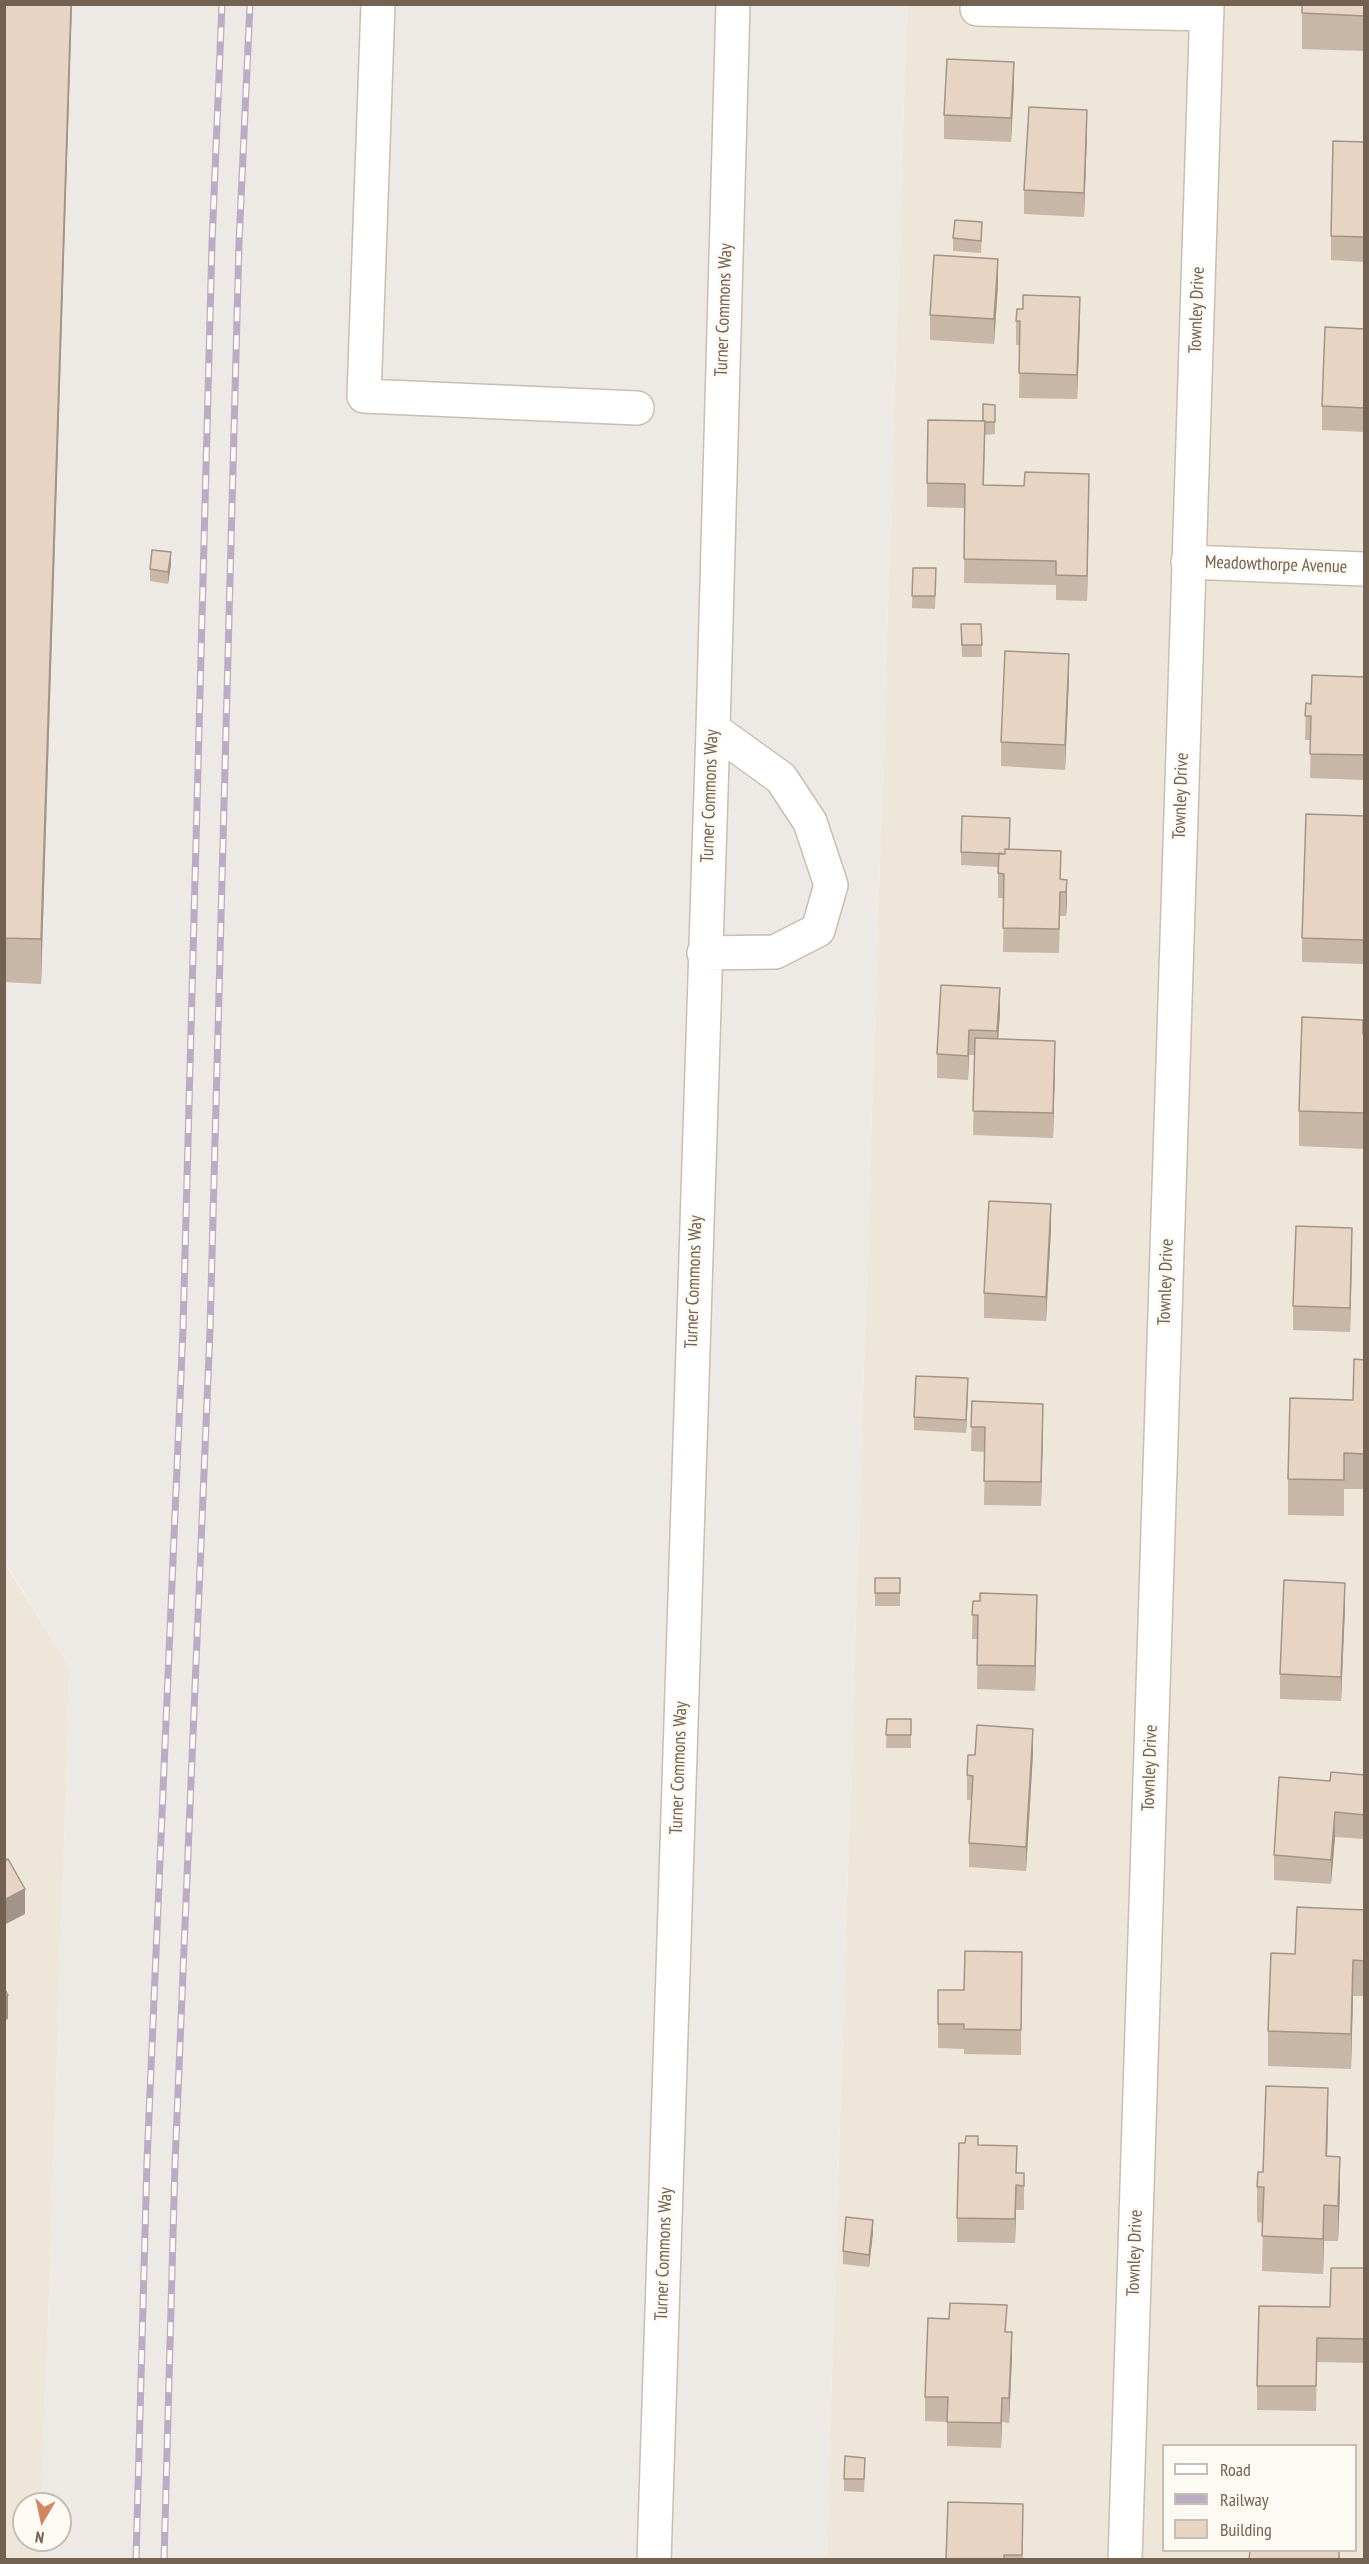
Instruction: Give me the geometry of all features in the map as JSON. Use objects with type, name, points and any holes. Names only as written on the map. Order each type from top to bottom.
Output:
[{"type":"street","points":[[378,4],[364,396],[637,408]]},
{"type":"street","name":"Turner Commons Way","points":[[654,2559],[733,4]]},
{"type":"street","points":[[977,9],[1207,9]]},
{"type":"street","name":"Townley Drive","points":[[1125,2559],[1207,9]]},
{"type":"street","name":"Meadowthorpe Avenue","points":[[1188,562],[1365,569]]},
{"type":"street","points":[[704,953],[775,952],[818,930],[831,885],[810,822],[781,778],[712,729]]},
{"type":"shaded area","points":[[5,5],[907,5],[826,2559],[40,2559],[40,2552],[72,2552],[72,2492],[42,2492],[70,1668],[5,1562]]},
{"type":"shaded area","points":[[907,5],[1364,5],[1364,2559],[826,2560]]},
{"type":"shaded area","points":[[4,1562],[70,1668],[42,2492],[12,2492],[12,2552],[40,2552],[40,2560],[4,2559]]},
{"type":"building","points":[[4,4],[71,4],[41,939],[4,938]]},
{"type":"building","points":[[1302,4],[1365,4],[1365,16],[1302,13]]},
{"type":"building","points":[[947,59],[1014,62],[1011,118],[944,115]]},
{"type":"building","points":[[1029,107],[1087,110],[1084,193],[1024,190]]},
{"type":"building","points":[[1333,141],[1365,142],[1365,237],[1331,236]]},
{"type":"building","points":[[955,220],[982,222],[981,241],[953,238]]},
{"type":"building","points":[[934,255],[998,259],[994,319],[930,315]]},
{"type":"building","points":[[1023,295],[1080,297],[1077,375],[1019,373],[1020,321],[1016,321],[1017,309],[1023,309]]},
{"type":"building","points":[[1325,327],[1365,329],[1365,408],[1322,406]]},
{"type":"building","points":[[983,404],[995,405],[995,422],[983,421]]},
{"type":"building","points":[[928,420],[985,421],[983,485],[1024,486],[1025,472],[1089,474],[1087,576],[1056,575],[1056,561],[964,559],[965,484],[927,483]]},
{"type":"building","points":[[152,550],[171,552],[168,572],[150,569]]},
{"type":"building","points":[[913,568],[936,568],[935,596],[912,596]]},
{"type":"building","points":[[961,624],[981,624],[982,645],[962,645]]},
{"type":"building","points":[[1005,651],[1069,654],[1065,745],[1001,742]]},
{"type":"building","points":[[1312,675],[1365,677],[1365,755],[1310,754],[1311,716],[1305,716],[1306,703],[1311,704]]},
{"type":"building","points":[[1306,814],[1365,816],[1364,940],[1302,938]]},
{"type":"building","points":[[962,816],[1010,818],[1009,849],[1005,849],[1005,854],[961,852]]},
{"type":"building","points":[[1005,849],[1061,851],[1060,879],[1067,880],[1066,892],[1060,892],[1059,929],[1003,928],[1004,874],[998,873],[999,853],[1005,854]]},
{"type":"building","points":[[941,985],[1000,988],[997,1031],[969,1030],[968,1056],[937,1054]]},
{"type":"building","points":[[1302,1017],[1363,1020],[1365,1113],[1299,1111]]},
{"type":"building","points":[[975,1038],[1055,1041],[1053,1113],[973,1111]]},
{"type":"building","points":[[989,1201],[1051,1204],[1046,1297],[984,1293]]},
{"type":"building","points":[[1296,1226],[1352,1228],[1350,1308],[1293,1306]]},
{"type":"building","points":[[1354,1359],[1365,1360],[1365,1454],[1344,1453],[1344,1480],[1288,1479],[1290,1398],[1353,1400]]},
{"type":"building","points":[[916,1376],[968,1378],[966,1420],[914,1417]]},
{"type":"building","points":[[972,1401],[1043,1404],[1041,1482],[984,1481],[985,1427],[971,1427]]},
{"type":"building","points":[[875,1578],[900,1578],[900,1593],[875,1593]]},
{"type":"building","points":[[1284,1580],[1345,1583],[1341,1677],[1280,1674]]},
{"type":"building","points":[[980,1593],[1037,1595],[1035,1666],[977,1665],[978,1615],[972,1615],[973,1601],[980,1601]]},
{"type":"building","points":[[887,1719],[911,1719],[911,1735],[886,1735]]},
{"type":"building","points":[[977,1725],[1033,1729],[1026,1847],[969,1843],[973,1776],[967,1775],[968,1755],[975,1755]]},
{"type":"building","points":[[1331,1772],[1365,1775],[1365,1815],[1335,1812],[1331,1860],[1274,1855],[1279,1777],[1330,1781]]},
{"type":"building","points":[[8,1859],[25,1889],[4,1900],[4,1861]]},
{"type":"building","points":[[1297,1907],[1365,1910],[1365,1961],[1353,1960],[1351,2034],[1268,2031],[1271,1953],[1295,1954]]},
{"type":"building","points":[[965,1951],[1022,1952],[1021,2030],[964,2029],[964,2024],[938,2024],[938,1990],[964,1990]]},
{"type":"building","points":[[1266,2086],[1328,2088],[1326,2156],[1340,2157],[1338,2206],[1324,2205],[1323,2239],[1262,2236],[1264,2187],[1257,2187],[1258,2172],[1263,2172]]},
{"type":"building","points":[[966,2136],[978,2136],[978,2145],[1017,2146],[1016,2173],[1024,2173],[1024,2186],[1016,2185],[1015,2219],[957,2218],[959,2143],[965,2143]]},
{"type":"building","points":[[846,2217],[873,2220],[869,2255],[843,2251]]},
{"type":"building","points":[[1331,2268],[1365,2268],[1365,2339],[1317,2338],[1316,2386],[1257,2386],[1259,2306],[1330,2307]]},
{"type":"building","points":[[950,2303],[1007,2305],[1005,2332],[1012,2332],[1009,2398],[1002,2398],[1001,2423],[947,2422],[948,2397],[925,2397],[928,2318],[949,2319]]},
{"type":"building","points":[[845,2456],[865,2458],[864,2479],[844,2479]]},
{"type":"building","points":[[948,2502],[1023,2504],[1022,2555],[1004,2555],[1004,2559],[946,2559]]},
{"type":"building","points":[[1250,2552],[1339,2552],[1339,2559],[1249,2559]]},
{"type":"railway","points":[[136,2560],[147,2161],[183,1329],[212,243],[222,4]]},
{"type":"railway","points":[[164,2560],[175,2163],[210,1330],[239,243],[250,4]]}]
